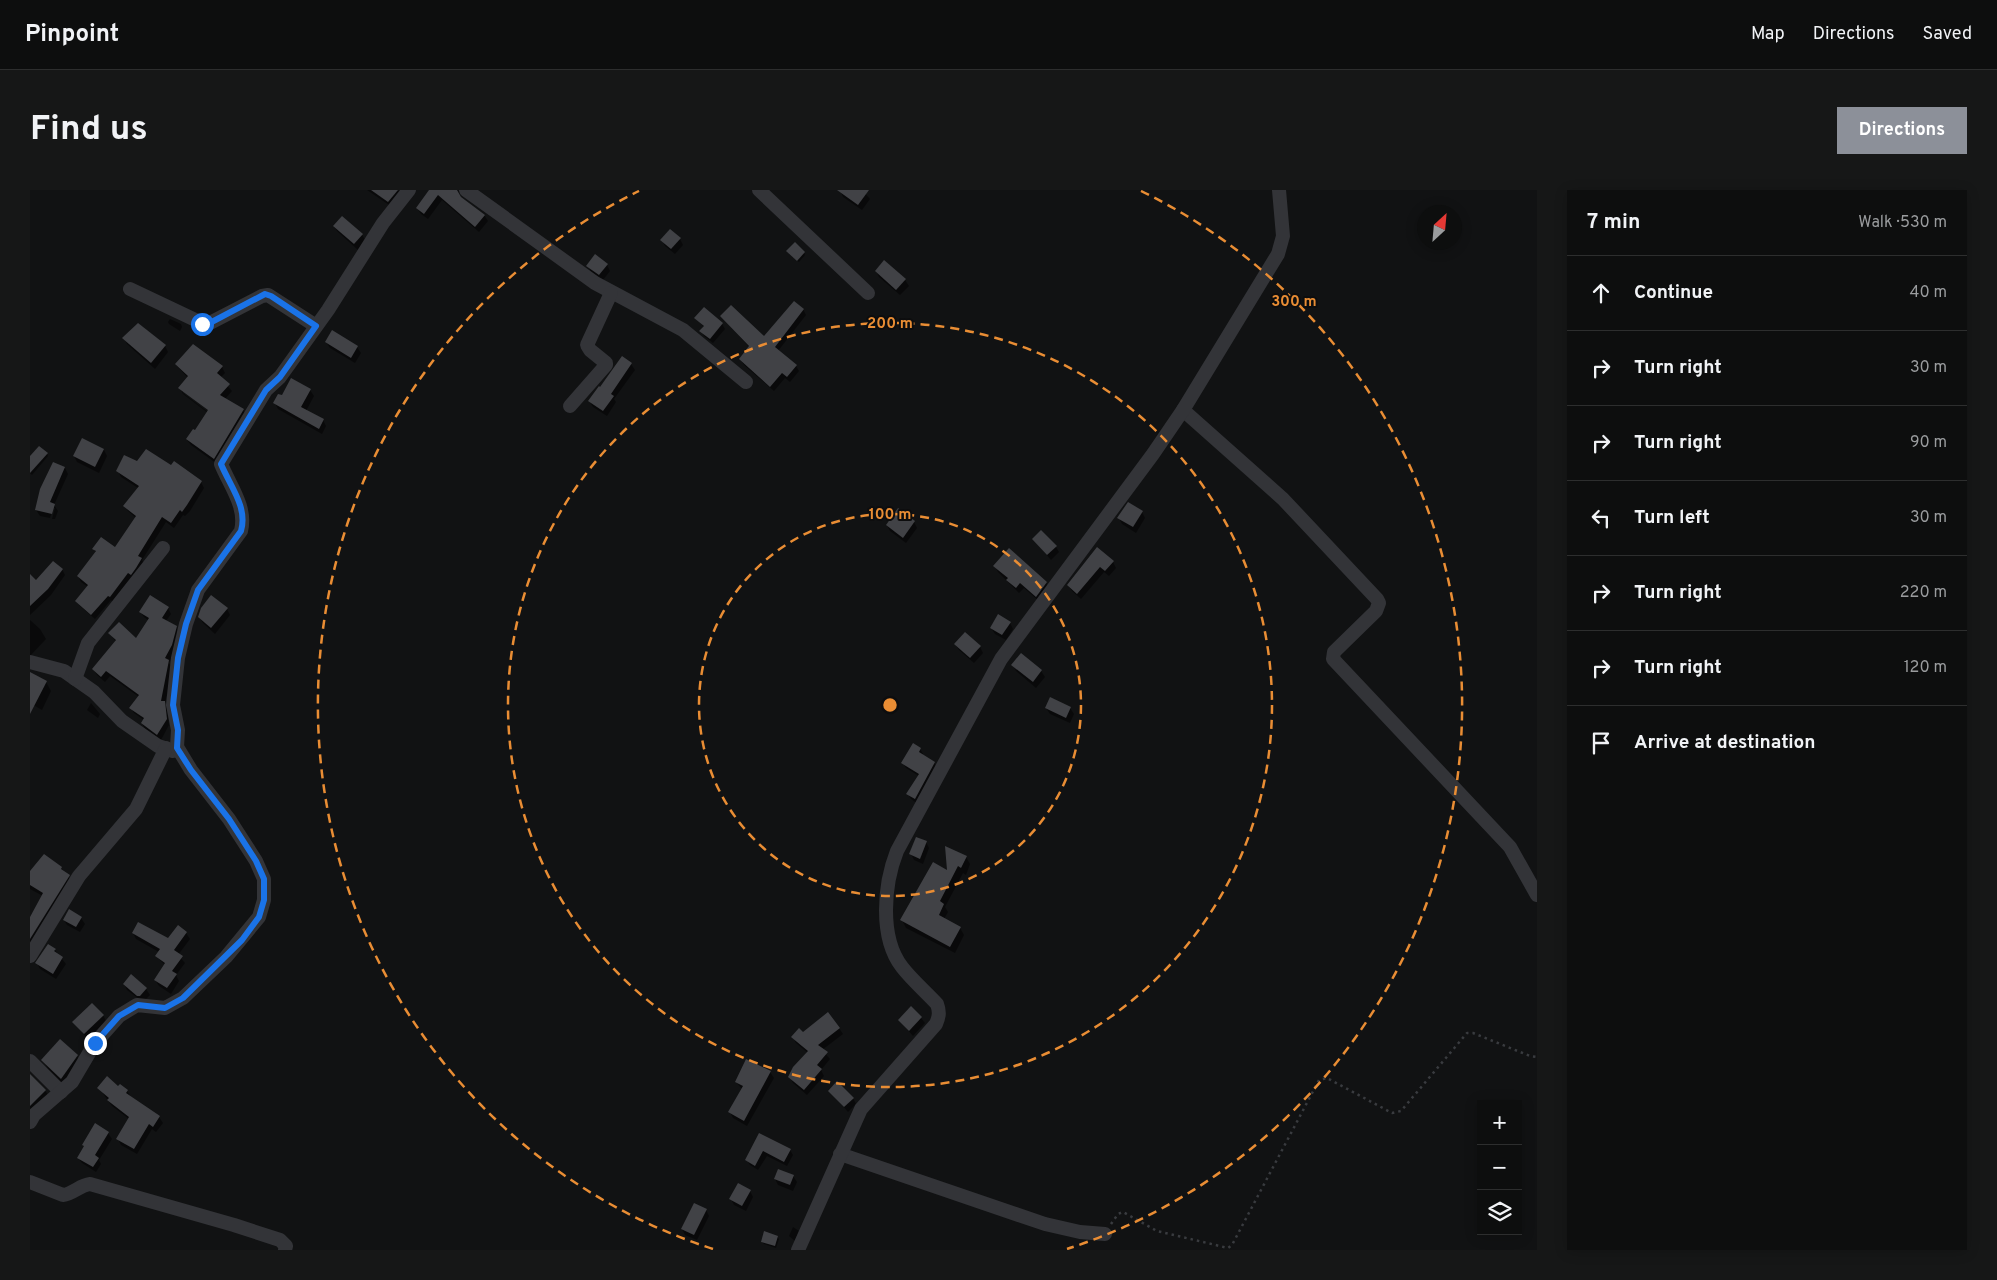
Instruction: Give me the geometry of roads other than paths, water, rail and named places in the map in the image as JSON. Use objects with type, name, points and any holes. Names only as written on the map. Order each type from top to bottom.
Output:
[{"type":"street","points":[[30,1122],[34,1116],[72,1082],[95,1043],[119,1016],[138,1005],[165,1008],[183,998],[226,957],[259,917],[264,900],[264,879],[256,861],[229,819],[191,770],[177,748],[178,730],[173,705],[175,676],[186,624],[198,590],[241,531],[244,520],[241,508],[221,464],[266,390],[280,377],[316,326],[383,223],[409,190]]},
{"type":"street","points":[[466,190],[611,293],[683,330],[746,382]]},
{"type":"street","points":[[759,190],[868,293]]},
{"type":"street","points":[[798,1250],[861,1109],[936,1024],[939,1018],[937,1004],[902,967],[892,949],[887,915],[887,884],[897,851],[1004,654],[1153,454],[1183,410],[1278,254],[1283,236],[1279,190]]},
{"type":"street","points":[[130,289],[206,325],[262,296],[268,295],[316,326]]},
{"type":"street","points":[[570,406],[606,365],[587,345],[611,293]]},
{"type":"street","points":[[1183,410],[1283,499],[1377,599],[1379,603],[1376,611],[1334,652],[1333,659],[1510,847],[1537,895]]},
{"type":"street","points":[[75,679],[88,643],[163,548]]},
{"type":"street","points":[[30,662],[64,671],[94,692],[122,721],[158,746],[181,753]]},
{"type":"street","points":[[30,956],[79,876],[136,809],[166,748]]},
{"type":"street","points":[[30,1061],[61,1092]]},
{"type":"street","points":[[840,1154],[1045,1224],[1080,1232],[1105,1234]]},
{"type":"street","points":[[30,1182],[63,1195],[69,1194],[85,1184],[90,1184],[280,1240],[286,1246],[285,1250]]}]
